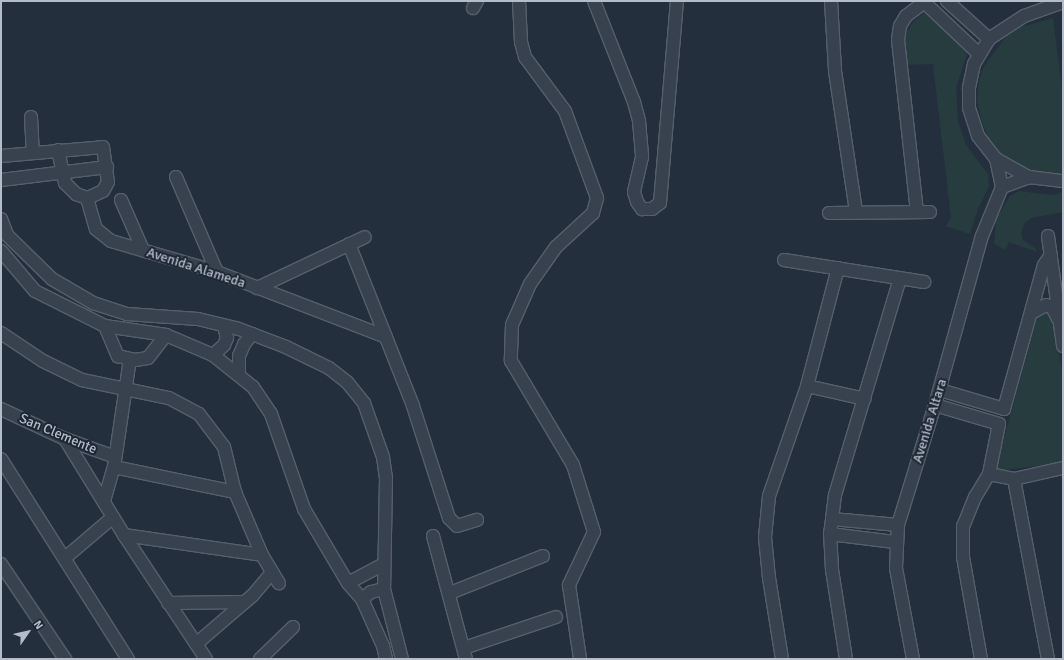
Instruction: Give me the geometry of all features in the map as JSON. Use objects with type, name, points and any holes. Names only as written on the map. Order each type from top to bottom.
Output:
[{"type":"street","points":[[519,1],[521,42],[525,57],[565,111],[597,198],[593,213],[556,247],[530,284],[512,325],[511,361],[539,412],[573,465],[594,532],[569,585],[580,659]]},
{"type":"street","points":[[594,1],[634,102],[639,121],[642,157],[634,192],[637,202],[642,209],[652,209],[660,203],[677,1]]},
{"type":"street","points":[[831,1],[835,71],[856,212]]},
{"type":"street","points":[[917,212],[898,40],[900,26],[906,16],[925,1],[978,53]]},
{"type":"street","points":[[947,1],[989,39]]},
{"type":"street","points":[[1063,2],[1019,19],[989,39],[978,53],[969,88],[969,108],[978,136],[996,159],[1029,177],[1063,181]]},
{"type":"street","points":[[958,34],[969,21]]},
{"type":"street","points":[[31,117],[33,152]]},
{"type":"street","points":[[1,156],[33,152],[58,150],[103,147],[108,182],[103,191],[88,198],[76,194],[65,184],[58,150]]},
{"type":"street","points":[[996,159],[1002,187],[1029,177]]},
{"type":"street","points":[[1,180],[107,167]]},
{"type":"street","points":[[176,177],[217,272]]},
{"type":"street","name":"Avenida Altara","points":[[913,659],[896,568],[895,542],[898,526],[936,405],[982,236],[1002,187]]},
{"type":"street","name":"Avenida Alameda","points":[[88,198],[96,229],[111,241],[217,272],[386,337]]},
{"type":"street","points":[[121,200],[143,250]]},
{"type":"street","points":[[829,213],[930,212]]},
{"type":"street","points":[[1,220],[7,235],[52,279],[93,303],[127,314],[198,320],[252,334],[286,347],[329,368],[347,382],[364,403],[384,458],[386,478],[384,589],[402,659]]},
{"type":"street","points":[[1048,236],[1063,346]]},
{"type":"street","points":[[257,288],[365,237]]},
{"type":"street","points":[[349,244],[413,406],[449,518],[457,526],[477,520]]},
{"type":"street","points":[[1,251],[35,290],[105,326],[166,336],[213,355],[253,387],[271,414],[304,509],[348,583],[362,599],[383,646],[386,659]]},
{"type":"street","points":[[940,390],[1004,409],[1044,265],[1051,255]]},
{"type":"street","points":[[784,260],[924,282]]},
{"type":"street","points":[[782,659],[769,578],[765,538],[770,496],[807,386],[838,268]]},
{"type":"street","points":[[846,659],[832,570],[830,534],[835,496],[900,279]]},
{"type":"street","points":[[1032,312],[1046,305],[1052,307],[1060,324]]},
{"type":"street","points":[[105,326],[118,356],[130,359],[148,358],[166,336]]},
{"type":"street","points":[[213,355],[224,345],[227,338],[224,326]]},
{"type":"street","points":[[1,333],[43,361],[82,380],[169,398],[200,414],[224,447],[235,492],[262,555],[279,583]]},
{"type":"street","points":[[238,374],[239,356],[244,344],[252,334]]},
{"type":"street","points":[[104,501],[115,462],[130,359]]},
{"type":"street","points":[[807,386],[865,399]]},
{"type":"street","points":[[963,413],[966,397]]},
{"type":"street","points":[[936,405],[999,424],[989,474],[975,497],[963,526],[963,557],[982,659]]},
{"type":"street","name":"San Clemente","points":[[1,409],[115,462],[235,492]]},
{"type":"street","points":[[65,439],[124,535],[206,659]]},
{"type":"street","points":[[1,459],[128,659]]},
{"type":"street","points":[[989,474],[1014,479],[1063,468]]},
{"type":"street","points":[[1014,479],[1048,659]]},
{"type":"street","points":[[65,558],[114,517]]},
{"type":"street","points":[[832,519],[898,526]]},
{"type":"street","points":[[865,523],[866,538]]},
{"type":"street","points":[[830,534],[895,542]]},
{"type":"street","points":[[124,535],[262,555]]},
{"type":"street","points":[[433,536],[450,593],[465,654],[556,617]]},
{"type":"street","points":[[450,593],[543,556]]},
{"type":"street","points":[[1,564],[64,659]]},
{"type":"street","points":[[348,583],[384,564]]},
{"type":"street","points":[[196,644],[244,602],[272,572]]},
{"type":"street","points":[[362,599],[371,592],[384,589]]},
{"type":"street","points":[[168,603],[244,602]]},
{"type":"street","points":[[260,659],[293,627]]},
{"type":"green space","points":[[925,12],[935,19],[967,54],[956,88],[958,121],[966,145],[988,174],[989,186],[978,209],[970,234],[946,226],[951,218],[933,64],[907,65],[903,49],[905,35],[913,22]]},
{"type":"green space","points":[[1053,18],[1063,95],[1063,176],[1036,173],[1018,165],[1001,154],[989,140],[981,119],[977,99],[979,81],[984,66],[1005,38],[1021,27]]},
{"type":"green space","points":[[1019,191],[1052,195],[1063,192],[1063,212],[1031,218],[1024,224],[1021,233],[1023,240],[1035,248],[1037,252],[1009,242],[1005,250],[994,244],[996,219],[1010,196]]},
{"type":"green space","points":[[1042,312],[1051,313],[1054,321],[1063,379],[1063,463],[995,471],[1037,318]]}]
